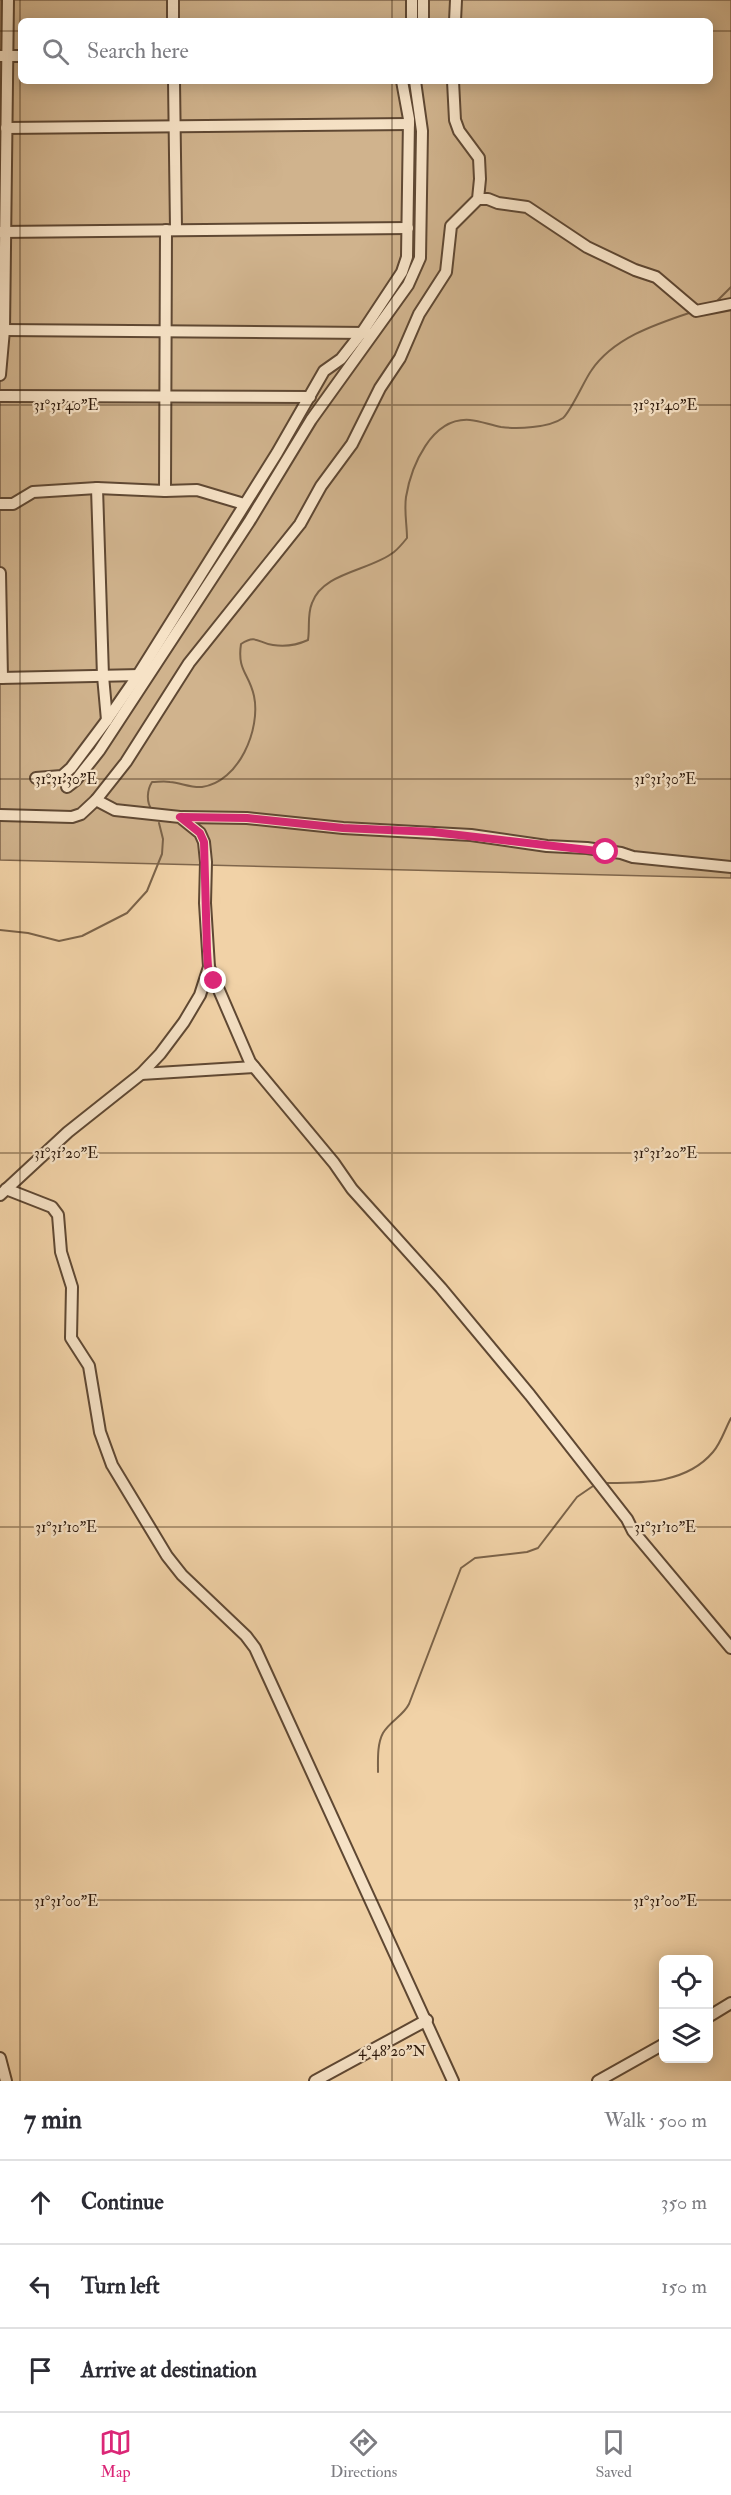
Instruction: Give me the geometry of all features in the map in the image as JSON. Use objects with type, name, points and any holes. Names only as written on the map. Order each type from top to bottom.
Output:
[{"type":"street","points":[[0,375],[4,330],[3,232],[6,128],[4,56],[8,0]]},
{"type":"street","points":[[172,0],[173,18]]},
{"type":"street","points":[[412,0],[412,18]]},
{"type":"street","points":[[423,0],[423,18]]},
{"type":"street","points":[[455,18],[456,0]]},
{"type":"street","points":[[165,491],[164,332],[171,230],[174,84]]},
{"type":"street","points":[[36,778],[62,776],[71,768],[143,675],[249,522],[288,457],[382,312],[406,264],[409,124],[402,84]]},
{"type":"street","points":[[382,312],[408,285],[420,258],[422,131],[415,84]]},
{"type":"street","points":[[0,815],[72,818],[81,814],[96,800],[126,762],[189,663],[226,614],[289,540],[321,486],[352,444],[380,388],[400,358],[419,314],[446,273],[451,226],[478,199],[479,158],[459,131],[455,120],[453,84]]},
{"type":"street","points":[[6,128],[409,124]]},
{"type":"street","points":[[478,199],[527,207],[587,247],[635,270],[656,276],[696,311],[731,304]]},
{"type":"street","points":[[3,232],[408,228]]},
{"type":"street","points":[[4,330],[368,333]]},
{"type":"street","points":[[67,787],[76,780],[99,751],[324,371],[341,359],[368,333]]},
{"type":"street","points":[[0,396],[310,397]]},
{"type":"street","points":[[277,453],[288,457]]},
{"type":"street","points":[[97,488],[103,676],[107,720]]},
{"type":"street","points":[[0,504],[13,504],[33,492],[97,488],[197,490],[244,504]]},
{"type":"street","points":[[0,573],[1,678],[143,675]]},
{"type":"street","points":[[96,800],[115,810],[180,817],[247,818],[343,828],[462,834],[547,846],[587,848],[687,864],[731,867]]},
{"type":"street","points":[[3,1192],[68,1132],[141,1074],[160,1054],[184,1022],[200,995],[208,967],[204,842],[200,833],[180,817]]},
{"type":"street","points":[[208,967],[254,1067],[334,1163],[352,1189],[441,1288],[530,1395],[627,1519],[633,1531],[731,1648]]},
{"type":"street","points":[[141,1074],[254,1067]]},
{"type":"street","points":[[3,1192],[52,1207],[58,1215],[61,1252],[72,1287],[71,1338],[89,1366],[100,1432],[112,1465],[166,1556],[246,1636],[255,1648],[301,1753],[427,2020],[453,2081]]},
{"type":"street","points":[[713,2014],[731,2003]]},
{"type":"street","points":[[315,2081],[427,2020]]},
{"type":"street","points":[[598,2081],[659,2045]]},
{"type":"street","points":[[0,2058],[6,2081]]},
{"type":"shaded area","points":[[0,0],[731,0],[731,878],[0,860]]},
{"type":"waterway","points":[[716,302],[731,287]]},
{"type":"waterway","points":[[152,810],[148,796],[152,782],[202,787],[215,783],[237,765],[250,738],[255,709],[252,688],[241,660],[241,644],[254,639],[268,644],[286,646],[308,640],[310,612],[318,593],[336,578],[384,558],[399,547],[407,538],[405,502],[413,472],[425,446],[434,435],[456,421],[470,420],[515,428],[541,426],[557,421],[563,418],[574,403],[600,359],[611,350],[650,327],[692,312]]},
{"type":"waterway","points":[[0,930],[28,933],[59,941],[82,936],[127,913],[147,891],[162,854],[163,839],[159,823]]},
{"type":"waterway","points":[[604,1483],[663,1480],[690,1470],[702,1463],[713,1452],[731,1418]]},
{"type":"waterway","points":[[378,1772],[381,1737],[409,1704],[461,1568],[475,1558],[527,1552],[538,1548],[577,1497],[596,1484]]},
{"type":"route","points":[[214,981],[208,967],[204,842],[200,833],[180,817],[247,818],[343,828],[433,832],[606,852]]}]
